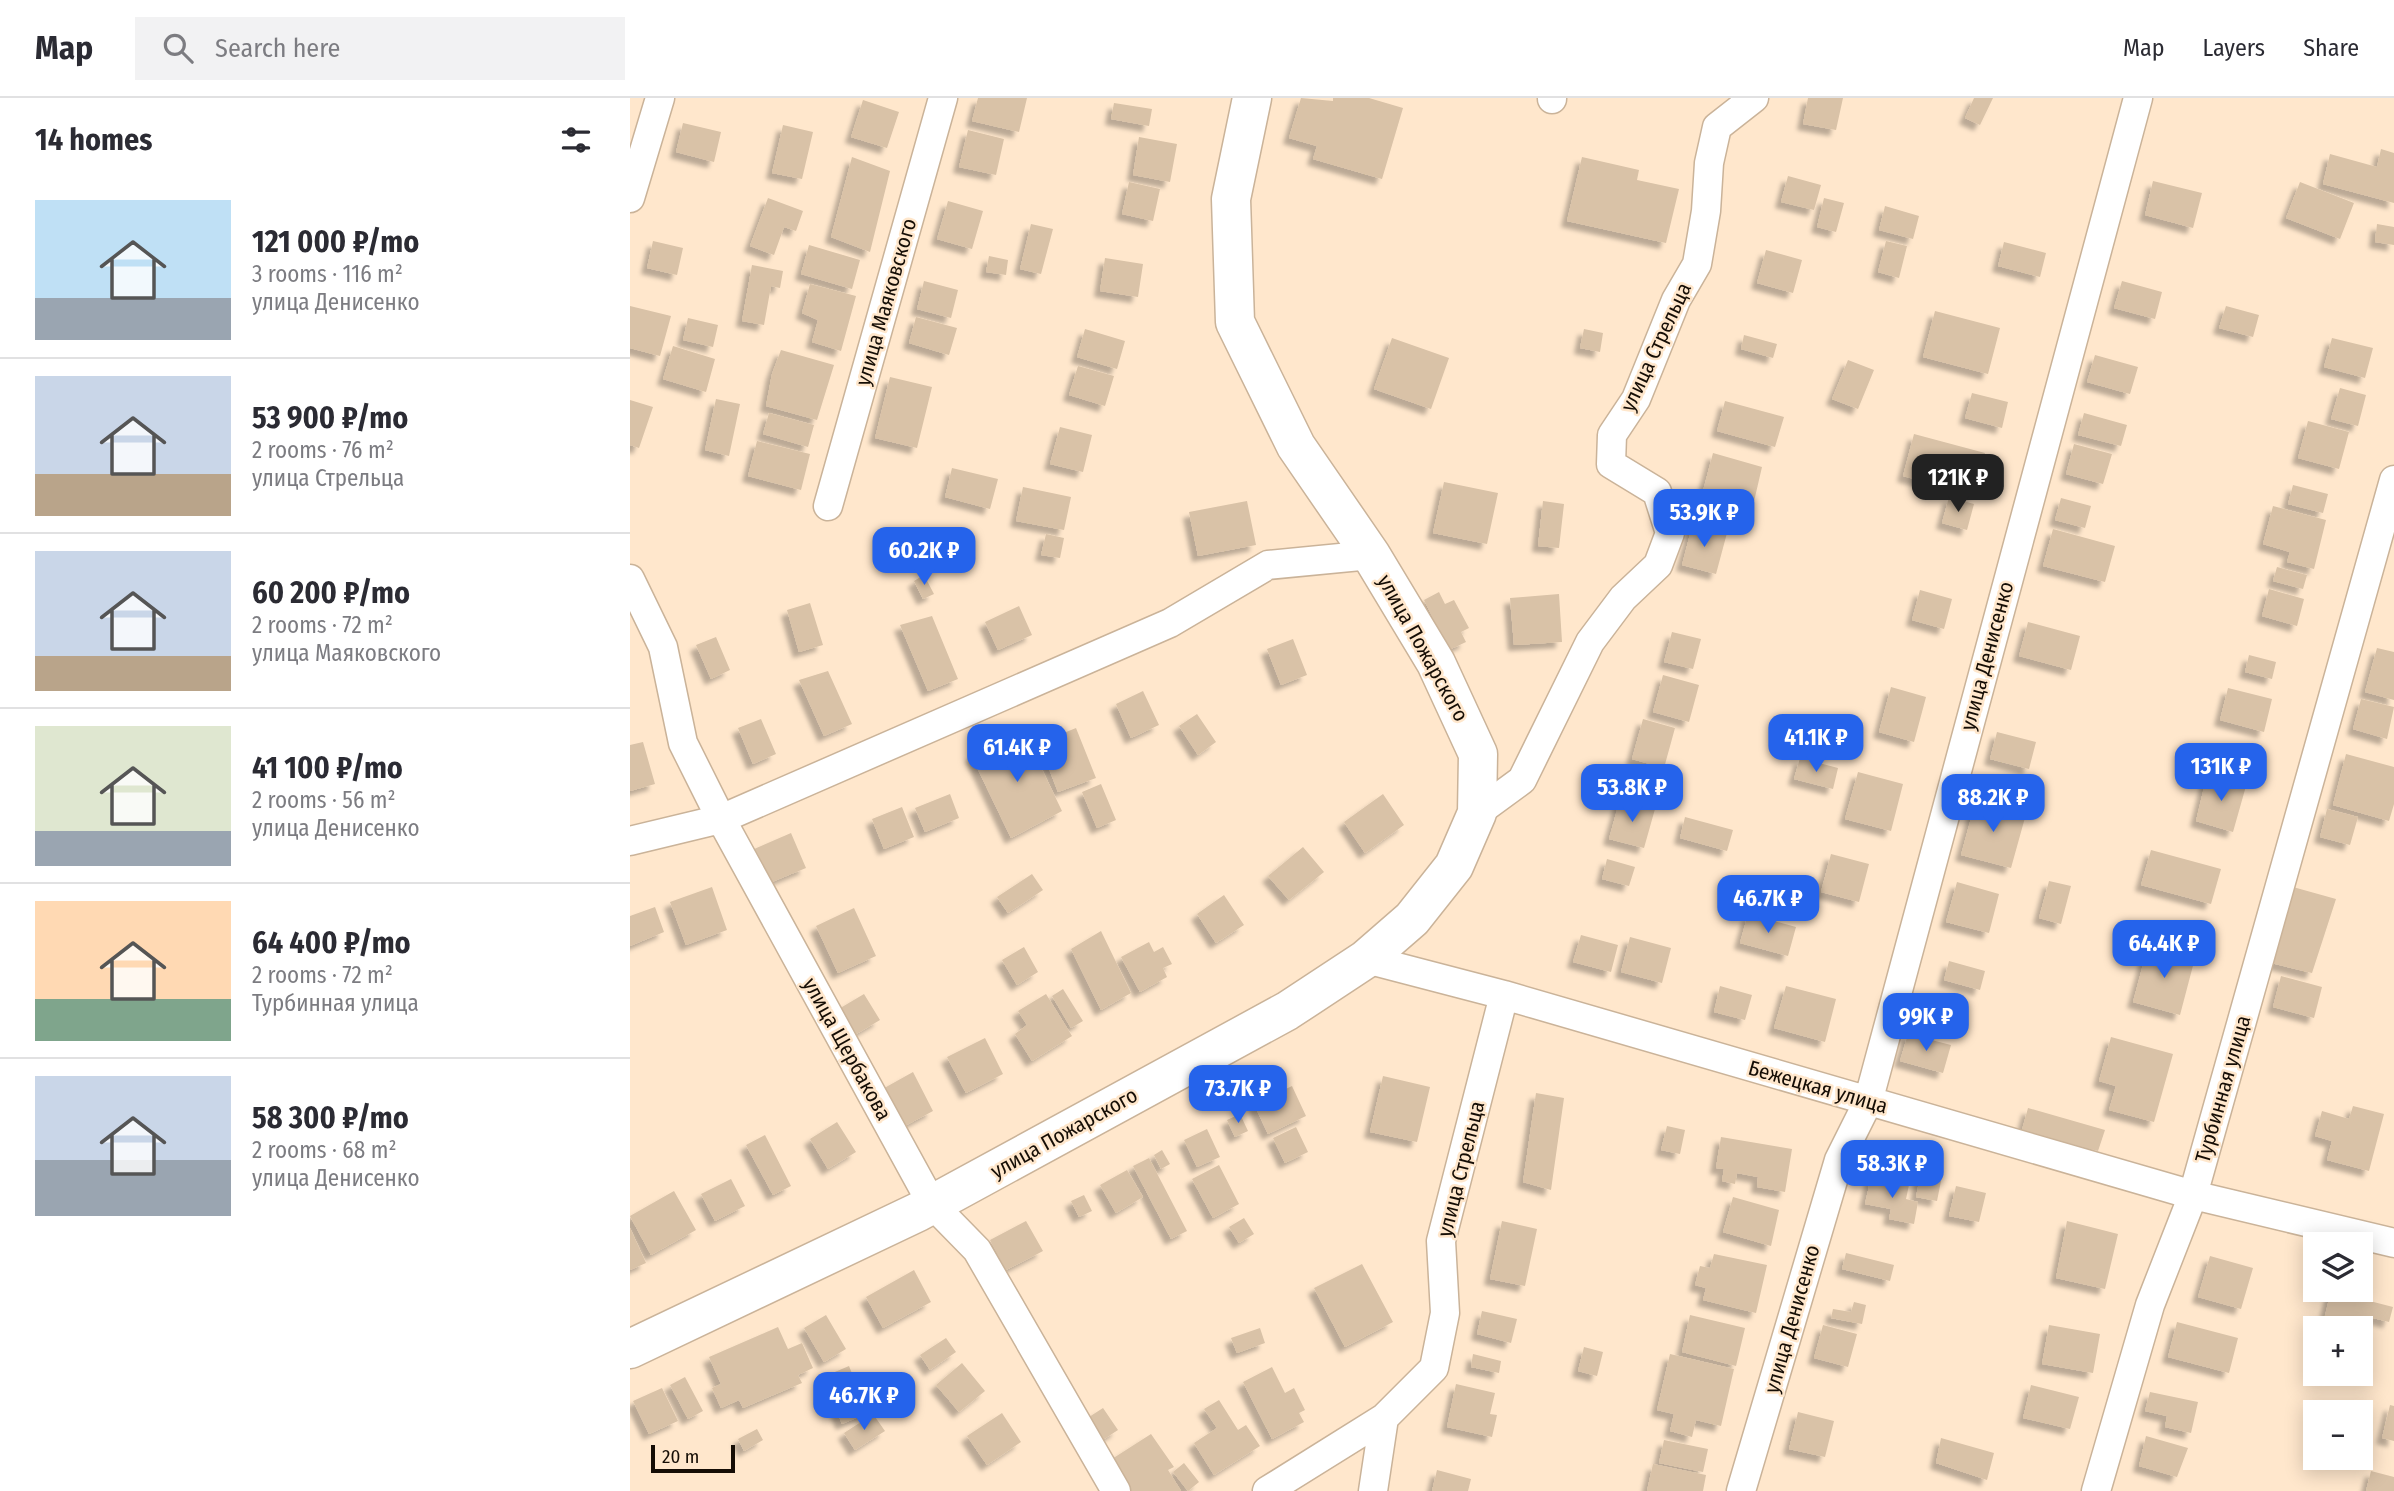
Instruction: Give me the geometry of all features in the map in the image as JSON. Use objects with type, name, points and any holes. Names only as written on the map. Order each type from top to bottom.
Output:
[{"type":"street","points":[[630,198],[660,98]]},
{"type":"street","name":"улица Маяковского","points":[[828,506],[943,98]]},
{"type":"street","name":"улица Пожарского","points":[[630,1349],[932,1204],[1287,1011],[1366,959],[1412,919],[1454,866],[1477,813],[1478,754],[1436,663],[1371,555],[1296,446],[1235,323],[1231,199],[1252,98]]},
{"type":"street","name":"улица Стрельца","points":[[1477,813],[1522,780],[1590,642],[1623,597],[1658,565],[1670,533],[1657,492],[1611,464],[1612,435],[1636,398],[1676,300],[1697,264],[1706,211],[1709,163],[1717,128],[1754,98]]},
{"type":"street","name":"улица Денисенко","points":[[1741,1491],[1839,1160],[1868,1102],[2138,98]]},
{"type":"street","name":"Турбинная улица","points":[[2096,1491],[2150,1305],[2193,1195],[2394,480]]},
{"type":"street","points":[[630,841],[721,819],[1170,623],[1268,565],[1371,555]]},
{"type":"street","name":"улица Щербакова","points":[[630,579],[663,646],[684,743],[721,819],[932,1204],[978,1250],[1116,1491]]},
{"type":"street","name":"Бежецкая улица","points":[[1366,959],[1504,995],[2193,1195],[2394,1242]]},
{"type":"street","name":"улица Стрельца","points":[[1267,1491],[1384,1418],[1434,1368],[1445,1313],[1441,1241],[1504,995]]},
{"type":"street","points":[[1373,1491],[1384,1418]]},
{"type":"building","points":[[978,98],[1027,98],[1019,132],[972,121]]},
{"type":"building","points":[[1301,98],[1333,101],[1333,98],[1369,98],[1403,108],[1382,179],[1313,159],[1317,146],[1289,138]]},
{"type":"building","points":[[1808,98],[1843,98],[1836,130],[1803,124]]},
{"type":"building","points":[[1974,98],[1993,98],[1980,125],[1965,118]]},
{"type":"building","points":[[863,100],[899,112],[887,148],[851,137]]},
{"type":"building","points":[[1114,103],[1152,109],[1149,126],[1111,119]]},
{"type":"building","points":[[683,123],[721,132],[714,162],[676,152]]},
{"type":"building","points":[[783,125],[813,132],[802,179],[772,173]]},
{"type":"building","points":[[968,130],[1004,139],[996,175],[959,167]]},
{"type":"building","points":[[1139,137],[1177,144],[1170,182],[1133,175]]},
{"type":"building","points":[[2381,149],[2394,153],[2394,203],[2323,184],[2330,154],[2377,167]]},
{"type":"building","points":[[852,157],[890,171],[870,252],[831,237]]},
{"type":"building","points":[[1582,157],[1639,170],[1637,180],[1679,189],[1666,243],[1567,221]]},
{"type":"building","points":[[1788,176],[1821,185],[1814,210],[1781,202]]},
{"type":"building","points":[[2153,181],[2202,193],[2193,228],[2145,215]]},
{"type":"building","points":[[1129,182],[1160,189],[1153,221],[1122,214]]},
{"type":"building","points":[[2300,182],[2354,203],[2340,239],[2286,218]]},
{"type":"building","points":[[768,198],[803,211],[796,231],[784,227],[774,255],[750,246]]},
{"type":"building","points":[[1824,198],[1844,203],[1836,232],[1817,227]]},
{"type":"building","points":[[948,201],[983,211],[972,249],[937,239]]},
{"type":"building","points":[[1885,206],[1919,216],[1913,239],[1879,230]]},
{"type":"building","points":[[1031,224],[1053,229],[1041,274],[1020,269]]},
{"type":"building","points":[[2377,224],[2394,227],[2394,245],[2375,242]]},
{"type":"building","points":[[653,241],[683,248],[677,275],[647,268]]},
{"type":"building","points":[[1886,241],[1907,246],[1899,278],[1878,272]]},
{"type":"building","points":[[2004,242],[2046,253],[2040,277],[1998,266]]},
{"type":"building","points":[[809,245],[860,260],[852,289],[801,274]]},
{"type":"building","points":[[1766,250],[1802,260],[1793,293],[1757,283]]},
{"type":"building","points":[[989,256],[1008,260],[1006,275],[986,272]]},
{"type":"building","points":[[1105,258],[1143,264],[1138,297],[1100,291]]},
{"type":"building","points":[[752,265],[783,271],[780,288],[771,286],[764,325],[742,321]]},
{"type":"building","points":[[924,281],[958,290],[951,318],[917,309]]},
{"type":"building","points":[[2122,281],[2162,292],[2155,319],[2114,308]]},
{"type":"building","points":[[810,284],[856,296],[841,351],[812,342],[818,320],[802,313]]},
{"type":"building","points":[[630,306],[671,316],[660,356],[630,348]]},
{"type":"building","points":[[2226,306],[2259,315],[2253,337],[2219,328]]},
{"type":"building","points":[[1935,311],[2000,328],[1988,374],[1923,357]]},
{"type":"building","points":[[916,317],[957,328],[949,355],[909,343]]},
{"type":"building","points":[[688,318],[718,325],[713,347],[683,340]]},
{"type":"building","points":[[1085,329],[1125,341],[1117,369],[1077,357]]},
{"type":"building","points":[[1584,329],[1603,333],[1600,352],[1580,348]]},
{"type":"building","points":[[1744,335],[1777,344],[1773,358],[1741,349]]},
{"type":"building","points":[[1392,338],[1449,358],[1431,409],[1374,389]]},
{"type":"building","points":[[2332,338],[2373,348],[2365,378],[2324,367]]},
{"type":"building","points":[[673,346],[715,359],[706,392],[663,379]]},
{"type":"building","points":[[781,350],[834,365],[817,420],[766,406],[772,374]]},
{"type":"building","points":[[2095,355],[2138,367],[2130,394],[2087,382]]},
{"type":"building","points":[[1848,360],[1874,370],[1858,409],[1832,399]]},
{"type":"building","points":[[1078,366],[1114,376],[1105,406],[1069,395]]},
{"type":"building","points":[[890,377],[932,387],[917,448],[875,438]]},
{"type":"building","points":[[2340,388],[2366,395],[2358,426],[2331,419]]},
{"type":"building","points":[[1972,393],[2008,402],[2002,428],[1965,418]]},
{"type":"building","points":[[716,399],[740,404],[729,456],[705,450]]},
{"type":"building","points":[[630,400],[653,407],[639,448],[630,445]]},
{"type":"building","points":[[1725,401],[1784,417],[1775,447],[1717,431]]},
{"type":"building","points":[[769,413],[814,425],[808,447],[763,434]]},
{"type":"building","points":[[2084,413],[2127,425],[2121,446],[2078,435]]},
{"type":"building","points":[[2308,421],[2349,432],[2339,469],[2298,458]]},
{"type":"building","points":[[1060,427],[1092,435],[1083,472],[1050,464]]},
{"type":"building","points":[[1914,434],[1985,453],[1973,495],[1903,476]]},
{"type":"building","points":[[757,441],[810,454],[801,490],[748,476]]},
{"type":"building","points":[[2074,444],[2112,454],[2103,484],[2066,474]]},
{"type":"building","points":[[1713,453],[1762,467],[1752,510],[1702,495]]},
{"type":"building","points":[[952,468],[998,479],[990,509],[945,497]]},
{"type":"building","points":[[1444,482],[1498,493],[1487,544],[1433,533]]},
{"type":"building","points":[[2293,485],[2328,494],[2323,513],[2288,504]]},
{"type":"building","points":[[1023,487],[1071,497],[1064,530],[1016,521]]},
{"type":"building","points":[[1949,497],[1974,504],[1967,530],[1942,523]]},
{"type":"building","points":[[2061,498],[2091,506],[2085,528],[2055,520]]},
{"type":"building","points":[[1247,501],[1256,545],[1198,556],[1189,512]]},
{"type":"building","points":[[1543,501],[1564,504],[1559,548],[1538,546]]},
{"type":"building","points":[[2273,506],[2326,520],[2314,569],[2287,562],[2290,552],[2263,544]]},
{"type":"building","points":[[1693,523],[1727,533],[1716,574],[1682,565]]},
{"type":"building","points":[[2053,529],[2115,546],[2105,582],[2043,566]]},
{"type":"building","points":[[1046,534],[1064,538],[1060,558],[1041,555]]},
{"type":"building","points":[[2277,567],[2307,575],[2303,589],[2273,581]]},
{"type":"building","points":[[924,575],[934,594],[923,599],[914,581]]},
{"type":"building","points":[[2269,589],[2304,599],[2297,626],[2262,616]]},
{"type":"building","points":[[1920,590],[1952,599],[1944,629],[1912,620]]},
{"type":"building","points":[[1439,592],[1445,604],[1454,600],[1469,628],[1461,632],[1466,642],[1449,650],[1424,600]]},
{"type":"building","points":[[1559,594],[1562,642],[1514,645],[1510,598]]},
{"type":"building","points":[[810,603],[823,645],[799,652],[787,610]]},
{"type":"building","points":[[1019,606],[1032,635],[998,650],[985,622]]},
{"type":"building","points":[[932,616],[958,679],[928,691],[900,625]]},
{"type":"building","points":[[2028,622],[2080,636],[2071,670],[2019,656]]},
{"type":"building","points":[[1672,632],[1701,639],[1693,669],[1664,662]]},
{"type":"building","points":[[716,637],[730,670],[711,679],[696,645]]},
{"type":"building","points":[[1293,639],[1307,675],[1281,685],[1267,649]]},
{"type":"building","points":[[2377,648],[2394,652],[2394,700],[2365,692]]},
{"type":"building","points":[[2249,655],[2276,662],[2272,679],[2245,672]]},
{"type":"building","points":[[828,671],[852,724],[824,736],[799,680]]},
{"type":"building","points":[[1663,675],[1699,685],[1689,722],[1653,712]]},
{"type":"building","points":[[1891,687],[1926,697],[1914,742],[1879,732]]},
{"type":"building","points":[[2228,688],[2272,699],[2264,732],[2220,720]]},
{"type":"building","points":[[1143,691],[1159,725],[1131,738],[1116,704]]},
{"type":"building","points":[[2361,699],[2394,707],[2387,739],[2353,729]]},
{"type":"building","points":[[1197,714],[1216,742],[1198,755],[1179,726]]},
{"type":"building","points":[[761,719],[776,754],[753,764],[738,728]]},
{"type":"building","points":[[1643,719],[1675,728],[1664,768],[1632,759]]},
{"type":"building","points":[[1076,728],[1096,778],[1058,792],[1039,743]]},
{"type":"building","points":[[1023,730],[1062,811],[1011,838],[971,755]]},
{"type":"building","points":[[1997,732],[2036,742],[2029,769],[1990,759]]},
{"type":"building","points":[[643,742],[655,784],[630,791],[630,745]]},
{"type":"building","points":[[2346,754],[2394,767],[2394,804],[2389,821],[2333,805]]},
{"type":"building","points":[[1800,758],[1838,768],[1833,789],[1794,779]]},
{"type":"building","points":[[1858,772],[1903,784],[1891,831],[1845,819]]},
{"type":"building","points":[[2207,775],[2246,786],[2233,832],[2196,821]]},
{"type":"building","points":[[1101,784],[1116,820],[1097,828],[1082,792]]},
{"type":"building","points":[[950,794],[959,818],[925,832],[915,808]]},
{"type":"building","points":[[1383,794],[1404,825],[1365,853],[1344,822]]},
{"type":"building","points":[[1620,799],[1655,809],[1644,848],[1609,839]]},
{"type":"building","points":[[1976,800],[2026,814],[2011,868],[1961,855]]},
{"type":"building","points":[[902,807],[914,837],[884,849],[872,819]]},
{"type":"building","points":[[2327,809],[2358,817],[2350,845],[2320,837]]},
{"type":"building","points":[[1685,817],[1733,830],[1727,851],[1680,838]]},
{"type":"building","points":[[791,833],[806,868],[767,884],[752,850]]},
{"type":"building","points":[[1303,847],[1324,872],[1289,900],[1268,876]]},
{"type":"building","points":[[2151,850],[2221,869],[2211,904],[2141,885]]},
{"type":"building","points":[[1831,854],[1869,864],[1859,902],[1821,892]]},
{"type":"building","points":[[1607,859],[1635,867],[1629,886],[1602,879]]},
{"type":"building","points":[[1032,874],[1043,890],[1008,913],[997,897]]},
{"type":"building","points":[[2049,881],[2071,886],[2061,924],[2039,918]]},
{"type":"building","points":[[1957,882],[1999,894],[1989,933],[1946,922]]},
{"type":"building","points":[[712,887],[727,930],[686,945],[670,902]]},
{"type":"building","points":[[2293,887],[2336,899],[2312,973],[2267,962]]},
{"type":"building","points":[[1224,895],[1244,925],[1216,943],[1197,914]]},
{"type":"building","points":[[655,907],[664,932],[630,946],[630,916]]},
{"type":"building","points":[[854,908],[876,956],[838,973],[816,926]]},
{"type":"building","points":[[1748,914],[1796,927],[1788,956],[1740,943]]},
{"type":"building","points":[[1101,931],[1131,993],[1101,1010],[1071,949]]},
{"type":"building","points":[[1581,935],[1618,945],[1611,972],[1573,962]]},
{"type":"building","points":[[1630,937],[1671,948],[1662,983],[1621,972]]},
{"type":"building","points":[[1149,942],[1154,952],[1163,947],[1172,964],[1163,968],[1167,977],[1140,992],[1121,957]]},
{"type":"building","points":[[2148,946],[2195,958],[2180,1015],[2133,1002]]},
{"type":"building","points":[[1024,947],[1038,972],[1017,985],[1002,960]]},
{"type":"building","points":[[1949,961],[1985,971],[1980,990],[1944,980]]},
{"type":"building","points":[[2281,976],[2322,987],[2314,1018],[2273,1007]]},
{"type":"building","points":[[1720,986],[1752,995],[1745,1020],[1714,1012]]},
{"type":"building","points":[[1786,986],[1836,999],[1825,1042],[1774,1028]]},
{"type":"building","points":[[1063,989],[1083,1021],[1071,1028],[1052,996]]},
{"type":"building","points":[[864,994],[880,1020],[848,1039],[832,1013]]},
{"type":"building","points":[[1046,994],[1072,1036],[1032,1061],[1015,1034],[1027,1025],[1018,1011]]},
{"type":"building","points":[[1908,1034],[1951,1045],[1943,1073],[1900,1061]]},
{"type":"building","points":[[2111,1037],[2173,1054],[2154,1122],[2109,1110],[2116,1086],[2099,1081]]},
{"type":"building","points":[[985,1038],[1003,1074],[966,1093],[947,1057]]},
{"type":"building","points":[[913,1072],[933,1111],[899,1129],[879,1091]]},
{"type":"building","points":[[1383,1076],[1430,1087],[1417,1142],[1370,1132]]},
{"type":"building","points":[[1292,1086],[1306,1116],[1268,1134],[1254,1104]]},
{"type":"building","points":[[1536,1093],[1564,1098],[1551,1190],[1523,1182]]},
{"type":"building","points":[[2353,1106],[2384,1114],[2369,1171],[2327,1160],[2332,1141],[2315,1136],[2322,1111],[2349,1119]]},
{"type":"building","points":[[2028,1108],[2105,1130],[2098,1151],[2022,1130]]},
{"type":"building","points":[[1240,1114],[1248,1131],[1235,1137],[1227,1120]]},
{"type":"building","points":[[837,1122],[856,1152],[828,1169],[810,1139]]},
{"type":"building","points":[[1667,1126],[1685,1130],[1680,1154],[1661,1150]]},
{"type":"building","points":[[1296,1127],[1308,1152],[1285,1163],[1273,1138]]},
{"type":"building","points":[[1207,1129],[1220,1157],[1197,1167],[1184,1140]]},
{"type":"building","points":[[765,1135],[791,1186],[773,1195],[746,1145]]},
{"type":"building","points":[[1721,1137],[1792,1149],[1785,1192],[1757,1187],[1758,1177],[1737,1173],[1735,1184],[1722,1181],[1724,1169],[1716,1168]]},
{"type":"building","points":[[1162,1150],[1170,1164],[1161,1169],[1154,1155]]},
{"type":"building","points":[[1149,1158],[1187,1231],[1171,1239],[1133,1166]]},
{"type":"building","points":[[1219,1165],[1239,1204],[1213,1218],[1192,1179]]},
{"type":"building","points":[[1127,1170],[1143,1197],[1116,1213],[1100,1185]]},
{"type":"building","points":[[1871,1177],[1909,1185],[1906,1199],[1918,1202],[1914,1224],[1889,1219],[1891,1209],[1865,1204]]},
{"type":"building","points":[[1920,1177],[1941,1181],[1937,1201],[1916,1197]]},
{"type":"building","points":[[731,1179],[745,1206],[715,1221],[701,1194]]},
{"type":"building","points":[[1956,1186],[1986,1193],[1979,1222],[1949,1216]]},
{"type":"building","points":[[674,1191],[696,1230],[651,1255],[630,1216]]},
{"type":"building","points":[[1084,1195],[1092,1211],[1079,1217],[1071,1201]]},
{"type":"building","points":[[1733,1197],[1779,1210],[1771,1246],[1723,1232]]},
{"type":"building","points":[[1244,1218],[1254,1234],[1239,1243],[1229,1227]]},
{"type":"building","points":[[1026,1221],[1043,1251],[1006,1270],[990,1240]]},
{"type":"building","points":[[1502,1221],[1537,1229],[1525,1286],[1490,1279]]},
{"type":"building","points":[[2067,1221],[2118,1234],[2105,1289],[2056,1278]]},
{"type":"building","points":[[630,1228],[646,1263],[630,1270]]},
{"type":"building","points":[[1846,1253],[1894,1265],[1890,1281],[1842,1269]]},
{"type":"building","points":[[1714,1254],[1767,1265],[1756,1313],[1703,1300],[1706,1288],[1695,1285],[1700,1266],[1710,1268]]},
{"type":"building","points":[[2210,1256],[2253,1268],[2241,1309],[2198,1297]]},
{"type":"building","points":[[1362,1264],[1393,1322],[1345,1347],[1314,1288]]},
{"type":"building","points":[[914,1270],[931,1302],[883,1328],[866,1297]]},
{"type":"building","points":[[1854,1302],[1866,1305],[1862,1324],[1831,1318],[1833,1309],[1851,1312]]},
{"type":"building","points":[[2328,1302],[2373,1302],[2393,1307],[2389,1322],[2373,1316],[2325,1316]]},
{"type":"building","points":[[1482,1311],[1517,1319],[1511,1343],[1477,1334]]},
{"type":"building","points":[[826,1315],[846,1349],[824,1362],[804,1328]]},
{"type":"building","points":[[1690,1315],[1745,1328],[1736,1366],[1682,1352]]},
{"type":"building","points":[[2177,1322],[2238,1338],[2229,1373],[2168,1357]]},
{"type":"building","points":[[1823,1325],[1857,1334],[1848,1367],[1814,1358]]},
{"type":"building","points":[[2049,1325],[2100,1334],[2093,1373],[2042,1364]]},
{"type":"building","points":[[778,1327],[788,1349],[802,1343],[813,1368],[798,1375],[802,1383],[743,1408],[739,1400],[721,1408],[712,1388],[721,1384],[709,1357]]},
{"type":"building","points":[[1260,1328],[1265,1343],[1237,1353],[1231,1338]]},
{"type":"building","points":[[946,1338],[956,1352],[930,1370],[920,1355]]},
{"type":"building","points":[[1584,1347],[1603,1352],[1597,1376],[1578,1371]]},
{"type":"building","points":[[1473,1354],[1501,1361],[1499,1373],[1471,1367]]},
{"type":"building","points":[[1670,1354],[1734,1369],[1721,1426],[1696,1420],[1692,1437],[1670,1431],[1674,1414],[1657,1410]]},
{"type":"building","points":[[962,1363],[985,1391],[959,1412],[936,1385]]},
{"type":"building","points":[[849,1366],[868,1413],[842,1424],[823,1377]]},
{"type":"building","points":[[1272,1367],[1285,1393],[1294,1388],[1305,1410],[1299,1413],[1304,1422],[1272,1439],[1243,1382]]},
{"type":"building","points":[[685,1377],[703,1411],[688,1419],[670,1385]]},
{"type":"building","points":[[1456,1384],[1495,1393],[1490,1414],[1497,1415],[1492,1437],[1447,1427]]},
{"type":"building","points":[[2031,1385],[2079,1397],[2070,1429],[2023,1418]]},
{"type":"building","points":[[662,1388],[678,1421],[649,1434],[633,1401]]},
{"type":"building","points":[[2150,1392],[2198,1402],[2191,1433],[2165,1427],[2167,1416],[2145,1411]]},
{"type":"building","points":[[1219,1400],[1238,1430],[1246,1425],[1260,1446],[1214,1475],[1194,1443],[1217,1428],[1204,1409]]},
{"type":"building","points":[[2390,1405],[2394,1406],[2394,1441],[2382,1438]]},
{"type":"building","points":[[1103,1408],[1118,1430],[1101,1441],[1086,1419]]},
{"type":"building","points":[[1798,1412],[1834,1421],[1825,1457],[1789,1449]]},
{"type":"building","points":[[1002,1413],[1021,1442],[987,1465],[967,1436]]},
{"type":"building","points":[[873,1414],[885,1431],[855,1450],[844,1433]]},
{"type":"building","points":[[757,1429],[763,1440],[744,1451],[738,1439]]},
{"type":"building","points":[[1151,1434],[1174,1467],[1168,1470],[1181,1491],[1131,1491],[1112,1459]]},
{"type":"building","points":[[2146,1436],[2188,1448],[2177,1477],[2139,1466]]},
{"type":"building","points":[[1941,1438],[1994,1453],[1987,1480],[1936,1463]]},
{"type":"building","points":[[1664,1440],[1708,1449],[1703,1472],[1659,1463]]},
{"type":"building","points":[[1184,1463],[1199,1482],[1188,1491],[1173,1472]]},
{"type":"building","points":[[1653,1464],[1706,1475],[1703,1491],[1647,1491]]},
{"type":"building","points":[[1437,1470],[1471,1479],[1468,1491],[1432,1491]]},
{"type":"building","points":[[2371,1471],[2394,1477],[2394,1491],[2366,1491]]}]
